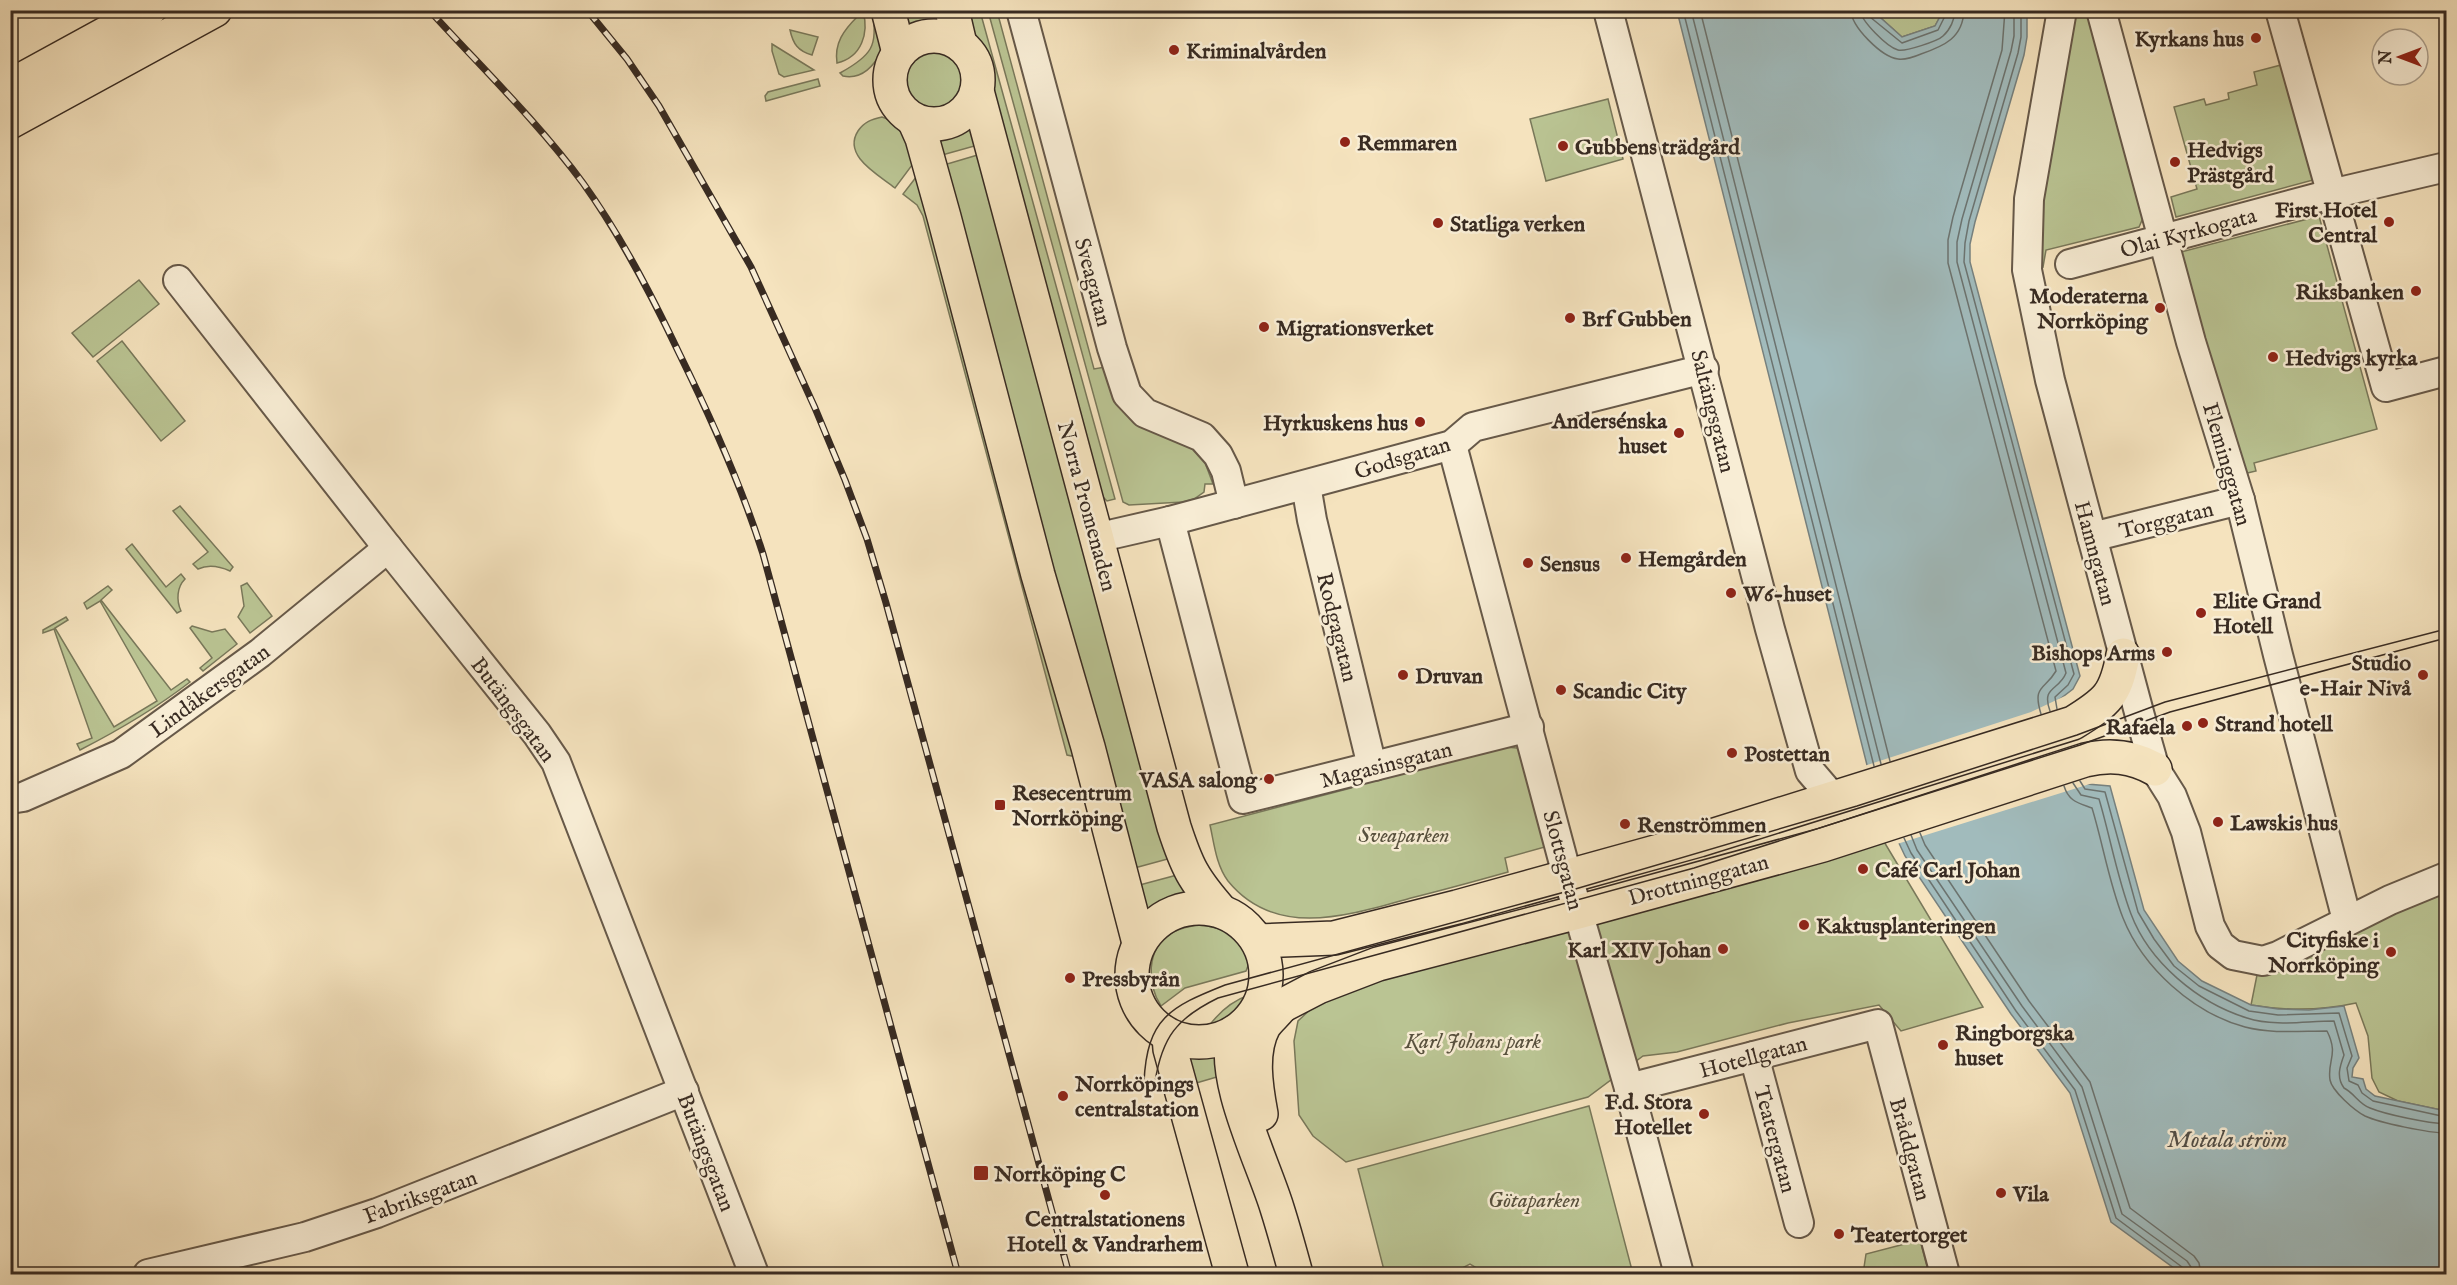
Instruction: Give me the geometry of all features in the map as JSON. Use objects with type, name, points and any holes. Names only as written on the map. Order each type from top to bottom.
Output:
[{"type":"main road","points":[[10,86],[149,10]]},
{"type":"main road","points":[[10,122],[215,10]]},
{"type":"main road","points":[[888,10],[899,53]]},
{"type":"main road","points":[[952,10],[960,44]]},
{"type":"main road","points":[[914,120],[926,124],[952,121],[972,104],[979,78],[970,53],[960,44],[950,39],[928,36],[917,39],[899,53],[890,71],[890,87],[897,104],[914,120],[922,138],[1038,575],[1090,757],[1138,944]]},
{"type":"main road","name":"Norra Promenaden","points":[[977,91],[1185,863],[1195,881],[1221,911]]},
{"type":"main road","name":"Drottninggatan","points":[[1258,941],[1334,939],[1457,907],[1699,840],[2073,723],[2105,702],[2119,680],[2122,655]]},
{"type":"main road","name":"Drottninggatan","points":[[1239,1029],[1318,987],[1378,964],[1823,845],[2085,760],[2101,756],[2127,758],[2141,761],[2155,769]]},
{"type":"main road","points":[[1239,1029],[1218,1040],[1199,1042],[1179,1040],[1156,1027],[1143,1014],[1135,998],[1131,979],[1132,961],[1138,944],[1150,928],[1165,916],[1183,909],[1202,907],[1221,911],[1236,918],[1248,928],[1258,941],[1264,956],[1266,983],[1262,999],[1255,1013],[1239,1029],[1230,1046],[1234,1080],[1277,1208],[1296,1275]]},
{"type":"main road","points":[[1277,1208],[1256,1074],[1258,1041],[1265,1025],[1280,1008]]},
{"type":"main road","points":[[1169,1036],[1170,1049],[1232,1275]]},
{"type":"street","name":"Sveagatan","points":[[1021,10],[1112,348],[1127,393],[1145,412],[1202,437],[1218,455],[1226,471],[1234,504]]},
{"type":"street","name":"Saltängsgatan","points":[[1608,10],[1704,369],[1770,629],[1810,771],[1828,792],[1847,795]]},
{"type":"street","name":"Hamngatan","points":[[2062,10],[2030,199],[2027,270],[2050,380],[2122,655],[2155,769],[2172,796],[2186,832],[2210,926],[2220,945],[2234,955],[2263,961],[2295,949],[2347,920]]},
{"type":"street","name":"Fleminggatan","points":[[2101,10],[2191,342],[2240,500],[2277,655],[2347,920]]},
{"type":"street","points":[[2280,10],[2386,387],[2446,371]]},
{"type":"street","name":"Olai Kyrkogata","points":[[2070,264],[2331,194],[2446,167]]},
{"type":"street","name":"Butängsgatan","points":[[178,280],[537,734],[556,762],[754,1275]]},
{"type":"street","name":"Godsgatan","points":[[1096,538],[1170,521],[1452,445],[1473,427],[1704,369]]},
{"type":"street","name":"Slottsgatan","points":[[1452,445],[1567,875],[1578,912],[1641,1085],[1681,1274]]},
{"type":"street","name":"Rodgagatan","points":[[1306,485],[1312,520],[1370,758],[1375,766]]},
{"type":"street","name":"Torggatan","points":[[2092,537],[2240,500]]},
{"type":"street","name":"Magasinsgatan","points":[[1170,521],[1242,800],[1529,727]]},
{"type":"street","name":"Lindåkersgatan","points":[[10,800],[121,754],[260,653],[388,548]]},
{"type":"street","points":[[2347,920],[2446,877]]},
{"type":"street","name":"Hotellgatan","points":[[1641,1085],[1878,1024]]},
{"type":"street","name":"Bråddgatan","points":[[1878,1024],[1921,1212],[1945,1275]]},
{"type":"street","name":"Teatergatan","points":[[1754,1056],[1799,1222]]},
{"type":"street","name":"Fabriksgatan","points":[[148,1275],[304,1237],[377,1213],[684,1092]]},
{"type":"green space","points":[[856,11],[863,11],[865,19],[862,43],[858,50],[846,60],[837,63],[839,43],[844,32],[857,17]]},
{"type":"green space","points":[[872,11],[883,50],[867,70],[856,76],[843,76],[840,73],[859,61],[870,49],[874,33]]},
{"type":"green space","points":[[894,11],[941,11],[945,25],[922,23],[906,30]]},
{"type":"green space","points":[[967,11],[980,11],[1115,499],[1107,501],[1101,495],[1095,482]]},
{"type":"green space","points":[[988,11],[997,11],[1094,369],[1105,367],[1204,460],[1213,484],[1205,484],[1204,492],[1194,499],[1183,502],[1129,505],[1123,502]]},
{"type":"green space","points":[[1873,11],[1943,11],[1935,26],[1902,37]]},
{"type":"green space","points":[[2076,11],[2090,11],[2143,218],[2139,227],[2046,250],[2043,267],[2040,266],[2041,206]]},
{"type":"green space","points":[[790,30],[818,37],[812,55],[797,46]]},
{"type":"green space","points":[[772,44],[814,70],[784,77],[779,74]]},
{"type":"green space","points":[[929,48],[941,48],[957,57],[964,67],[966,79],[964,91],[957,101],[941,110],[929,110],[918,105],[909,96],[904,85],[904,73],[909,62],[918,53]]},
{"type":"green space","points":[[2281,65],[2313,180],[2176,217],[2171,197],[2197,189],[2174,107],[2204,99],[2206,105],[2229,99],[2228,93],[2257,85],[2254,72]]},
{"type":"green space","points":[[818,79],[820,86],[766,101],[765,96],[768,92]]},
{"type":"green space","points":[[1608,99],[1623,159],[1546,181],[1530,119]]},
{"type":"green space","points":[[882,117],[901,124],[921,161],[912,165],[895,188],[864,164],[855,149],[854,140],[860,128],[868,121]]},
{"type":"green space","points":[[971,123],[978,145],[935,157],[936,134],[955,132]]},
{"type":"green space","points":[[981,154],[1175,857],[1127,870],[937,167]]},
{"type":"green space","points":[[917,176],[1082,758],[1067,755],[923,216],[917,205],[903,194]]},
{"type":"green space","points":[[2319,216],[2377,429],[2254,463],[2256,471],[2243,474],[2181,252]]},
{"type":"green space","points":[[139,280],[159,304],[93,357],[72,333]]},
{"type":"green space","points":[[122,341],[185,421],[161,441],[97,361]]},
{"type":"green space","points":[[180,506],[233,567],[230,571],[214,566],[198,569],[193,564],[208,552],[173,511]]},
{"type":"green space","points":[[132,544],[166,587],[181,574],[185,579],[178,594],[181,611],[177,613],[126,549]]},
{"type":"green space","points":[[247,583],[272,616],[250,633],[238,617],[244,606],[241,586]]},
{"type":"green space","points":[[108,586],[112,590],[101,600],[171,690],[187,679],[190,682],[137,719],[80,750],[77,744],[92,738],[54,629],[43,633],[43,630],[66,617],[68,620],[55,628],[114,727],[157,701],[100,601],[87,609],[84,603]]},
{"type":"green space","points":[[192,626],[212,632],[225,629],[237,644],[203,671],[200,668],[212,658],[190,628]]},
{"type":"green space","name":"Sveaparken","points":[[1505,747],[1517,748],[1529,757],[1552,845],[1505,858],[1508,872],[1363,911],[1315,918],[1291,917],[1268,911],[1247,899],[1224,875],[1216,854],[1210,825],[1351,788],[1379,775]]},
{"type":"green space","name":"Karl Johans park","points":[[1883,840],[1983,1007],[1901,1031],[1879,1005],[1788,1023],[1677,1052],[1643,1056],[1588,1097],[1346,1162],[1313,1136],[1299,1115],[1294,1041],[1298,1021],[1315,1005],[1338,990]]},
{"type":"green space","points":[[1181,874],[1193,902],[1165,909],[1144,922],[1132,887]]},
{"type":"green space","points":[[2446,890],[2446,1111],[2398,1101],[2379,1092],[2372,1078],[2368,1036],[2356,1003],[2329,1008],[2304,1009],[2251,1005],[2257,975],[2276,971],[2382,917]]},
{"type":"green space","points":[[1197,925],[1216,928],[1243,943],[1249,960],[1246,971],[1185,988],[1161,1006],[1151,978],[1156,949],[1173,932]]},
{"type":"green space","points":[[1249,995],[1233,1015],[1209,1026],[1227,1007]]},
{"type":"green space","points":[[1219,1047],[1227,1074],[1186,1086],[1180,1051]]},
{"type":"green space","name":"Götaparken","points":[[1589,1106],[1633,1274],[1487,1274],[1470,1264],[1450,1274],[1385,1274],[1358,1169]]},
{"type":"green space","points":[[1920,1240],[1929,1274],[1863,1274],[1866,1254]]},
{"type":"water","name":"Motala ström","points":[[1677,11],[1873,11],[1902,37],[1935,26],[1943,11],[2027,11],[2024,55],[1975,222],[1970,244],[1970,262],[2080,676],[2073,689],[2060,699],[2087,784],[2110,786],[2144,910],[2178,961],[2202,981],[2251,1005],[2309,1010],[2344,1006],[2359,1058],[2353,1068],[2352,1077],[2363,1079],[2366,1089],[2375,1096],[2446,1111],[2446,1274],[2182,1274],[2111,1222],[2070,1093],[2011,1014],[1905,856],[1882,807],[1867,765]]},
{"type":"pier","points":[[2065,696],[2063,700],[2089,781],[2093,783],[1897,844],[1879,808],[1864,766],[2031,712]]},
{"type":"tram line","points":[[1144,1082],[1150,1043],[1156,1029],[1165,1018],[1190,1000],[1225,985],[1572,890],[1857,806],[2077,735],[2165,702],[2446,629]]},
{"type":"tram line","points":[[1155,1082],[1162,1053],[1174,1031],[1192,1013],[1218,998],[1694,868],[2080,745],[2170,712],[2446,638]]},
{"type":"railway","points":[[429,10],[547,138],[597,203],[658,309],[725,452],[763,554],[958,1274]]},
{"type":"railway","points":[[587,10],[627,59],[659,106],[751,267],[845,480],[867,539],[886,603],[1069,1274]]},
{"type":"place","name":"Kyrkans hus","points":[[2256,38]]},
{"type":"place","name":"Kriminalvården","points":[[1174,50]]},
{"type":"place","name":"Remmaren","points":[[1345,142]]},
{"type":"place","name":"Gubbens trädgård","points":[[1563,146]]},
{"type":"place","name":"Hedvigs Prästgård","points":[[2175,162]]},
{"type":"place","name":"First Hotel Central","points":[[2389,222]]},
{"type":"place","name":"Statliga verken","points":[[1438,223]]},
{"type":"place","name":"Riksbanken","points":[[2416,291]]},
{"type":"place","name":"Moderaterna Norrköping","points":[[2160,308]]},
{"type":"place","name":"Brf Gubben","points":[[1570,318]]},
{"type":"place","name":"Migrationsverket","points":[[1264,327]]},
{"type":"place","name":"Hedvigs kyrka","points":[[2273,357]]},
{"type":"place","name":"Hyrkuskens hus","points":[[1420,422]]},
{"type":"place","name":"Andersénska huset","points":[[1679,433]]},
{"type":"place","name":"Hemgården","points":[[1626,558]]},
{"type":"place","name":"Sensus","points":[[1528,563]]},
{"type":"place","name":"W6-huset","points":[[1731,593]]},
{"type":"place","name":"Elite Grand Hotell","points":[[2201,613]]},
{"type":"place","name":"Bishops Arms","points":[[2167,652]]},
{"type":"place","name":"Druvan","points":[[1403,675]]},
{"type":"place","name":"Studio e-Hair Nivå","points":[[2423,675]]},
{"type":"place","name":"Scandic City","points":[[1561,690]]},
{"type":"place","name":"Strand hotell","points":[[2203,723]]},
{"type":"place","name":"Rafaela","points":[[2187,726]]},
{"type":"place","name":"Postettan","points":[[1732,753]]},
{"type":"place","name":"VASA salong","points":[[1269,779]]},
{"type":"place","name":"Resecentrum Norrköping","points":[[1000,805]]},
{"type":"place","name":"Lawskis hus","points":[[2218,822]]},
{"type":"place","name":"Renströmmen","points":[[1625,824]]},
{"type":"place","name":"Café Carl Johan","points":[[1863,869]]},
{"type":"place","name":"Kaktusplanteringen","points":[[1804,925]]},
{"type":"place","name":"Karl XIV Johan","points":[[1723,949]]},
{"type":"place","name":"Cityfiske i Norrköping","points":[[2391,952]]},
{"type":"place","name":"Pressbyrån","points":[[1070,978]]},
{"type":"place","name":"Ringborgska huset","points":[[1943,1045]]},
{"type":"place","name":"Norrköpings centralstation","points":[[1063,1096]]},
{"type":"place","name":"F.d. Stora Hotellet","points":[[1704,1114]]},
{"type":"place","name":"Norrköping C","points":[[981,1173]]},
{"type":"place","name":"Vila","points":[[2001,1193]]},
{"type":"place","name":"Centralstationens Hotell & Vandrarhem","points":[[1105,1195]]},
{"type":"place","name":"Teatertorget","points":[[1839,1234]]}]
